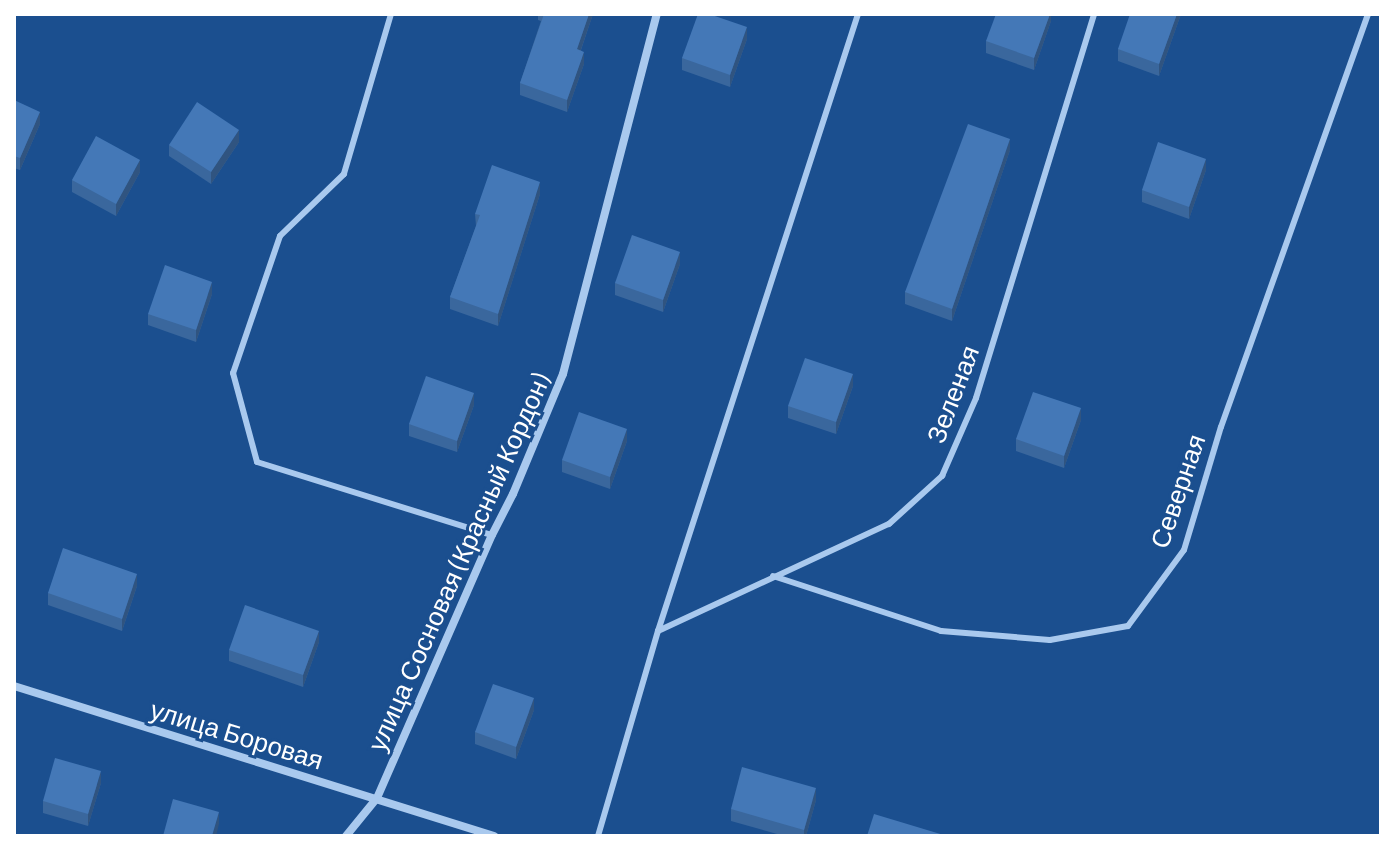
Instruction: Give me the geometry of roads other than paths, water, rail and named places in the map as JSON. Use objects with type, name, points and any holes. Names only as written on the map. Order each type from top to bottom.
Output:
[{"type":"street","name":"улица Сосновая (Красный Кордон)","points":[[346,836],[377,798],[492,535],[513,494],[563,374],[657,14]]},
{"type":"street","name":"улица Боровая","points":[[14,686],[494,836]]},
{"type":"lane","points":[[391,14],[344,174],[280,236],[233,373],[257,462],[492,535]]},
{"type":"lane","points":[[598,836],[658,631],[858,14]]},
{"type":"lane","name":"Зеленая","points":[[658,631],[889,524],[942,476],[976,398],[1094,14]]},
{"type":"lane","name":"Северная","points":[[773,576],[941,631],[1050,640],[1128,626],[1184,550],[1221,427],[1368,14]]}]
